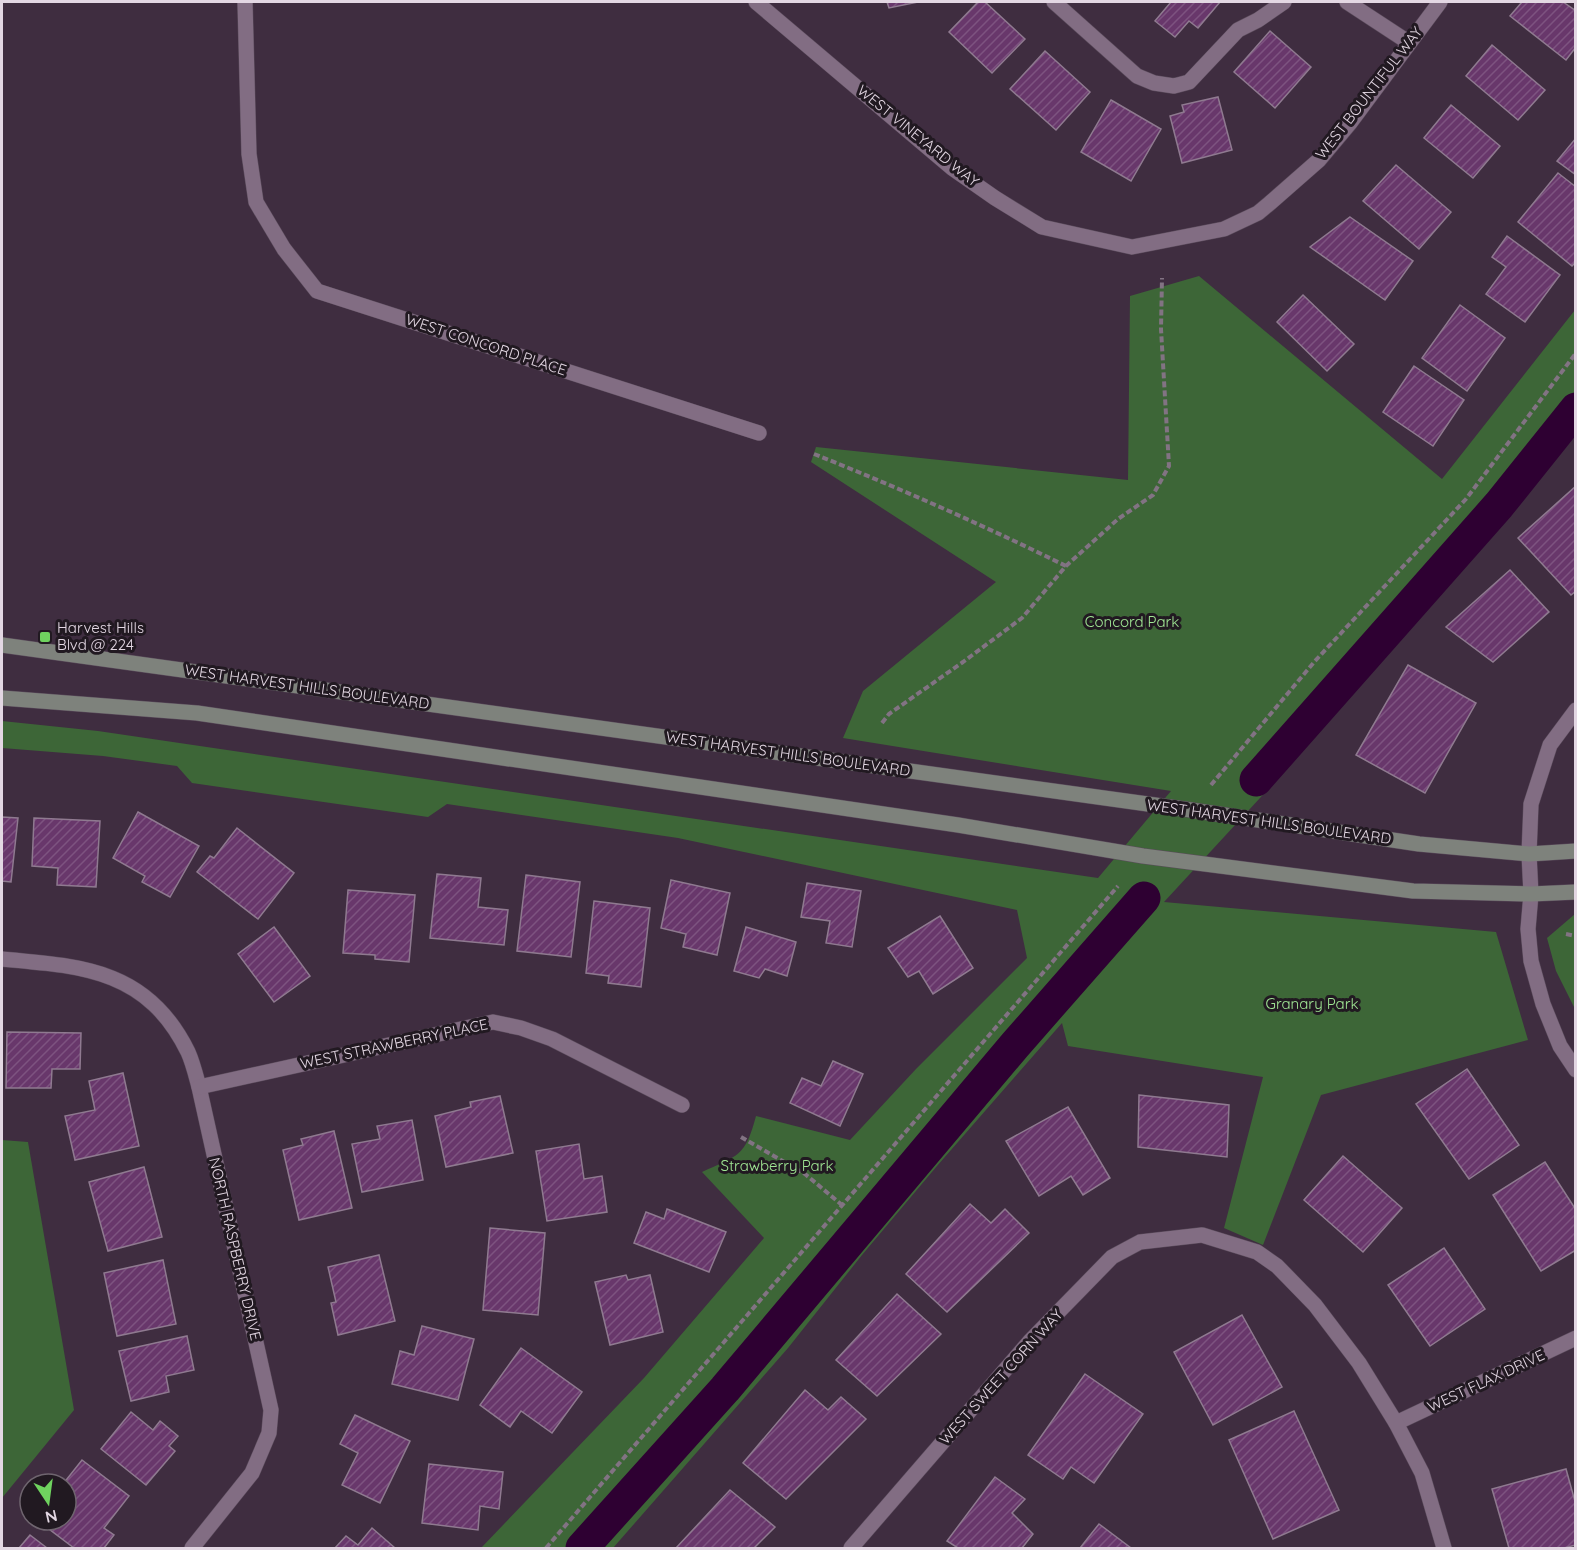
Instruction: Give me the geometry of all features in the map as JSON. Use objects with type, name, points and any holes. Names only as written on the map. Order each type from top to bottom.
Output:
[{"type":"street","name":"WEST CONCORD PLACE","points":[[245,2],[249,154],[255,202],[284,249],[317,291],[759,433]]},
{"type":"street","name":"WEST VINEYARD WAY","points":[[756,2],[952,168],[995,198],[1042,227],[1132,247]]},
{"type":"street","points":[[1054,2],[1137,76],[1154,83],[1174,86],[1189,82],[1238,30],[1284,2]]},
{"type":"street","points":[[1347,2],[1408,42]]},
{"type":"street","name":"WEST BOUNTIFUL WAY","points":[[1132,247],[1224,229],[1258,213],[1319,160],[1350,123],[1408,42],[1440,2]]},
{"type":"street","name":"WEST HARVEST HILLS BOULEVARD","points":[[2,645],[1179,808],[1419,844],[1529,854],[1575,851]]},
{"type":"street","points":[[2,698],[197,713],[926,820],[1143,856],[1413,891],[1531,894],[1575,892]]},
{"type":"street","points":[[1575,710],[1550,745],[1531,804],[1529,854],[1531,894],[1528,929],[1531,961],[1543,1004],[1560,1046],[1575,1070]]},
{"type":"street","name":"NORTH RASPBERRY DRIVE","points":[[2,958],[67,964],[98,972],[127,984],[152,1000],[170,1020],[189,1054],[199,1087],[271,1410],[269,1433],[252,1473],[192,1548]]},
{"type":"street","name":"WEST STRAWBERRY PLACE","points":[[199,1087],[493,1022],[521,1028],[552,1039],[682,1105]]},
{"type":"street","name":"WEST SWEET CORN WAY","points":[[851,1548],[1031,1340],[1112,1257],[1140,1242],[1202,1235],[1257,1252],[1277,1266],[1315,1305],[1347,1346],[1396,1423],[1422,1473],[1443,1548]]},
{"type":"street","name":"WEST FLAX DRIVE","points":[[1396,1423],[1575,1338]]},
{"type":"path","points":[[882,723],[889,714],[1022,618],[1066,566],[1118,519],[1153,495],[1169,466],[1161,329],[1162,278]]},
{"type":"path","points":[[1211,785],[1315,661],[1466,499],[1575,353]]},
{"type":"path","points":[[814,454],[896,487],[1066,566]]},
{"type":"path","points":[[546,1548],[1118,886]]},
{"type":"path","points":[[1566,934],[1575,936]]},
{"type":"path","points":[[741,1137],[806,1174],[842,1204]]},
{"type":"green space","points":[[1199,276],[1442,479],[1575,310],[1575,428],[1494,529],[1260,798],[1164,902],[1496,932],[1528,1040],[1321,1095],[1263,1245],[1224,1228],[1263,1077],[1068,1046],[1062,1023],[937,1166],[788,1348],[613,1548],[481,1548],[644,1378],[764,1238],[702,1172],[739,1153],[748,1140],[756,1116],[850,1140],[916,1069],[1027,958],[1017,910],[678,838],[447,804],[428,817],[192,783],[177,766],[103,756],[2,748],[2,721],[98,731],[1098,878],[1171,791],[843,738],[863,691],[996,582],[811,462],[816,447],[1128,480],[1130,296]]},
{"type":"green space","points":[[1575,914],[1575,1009],[1556,971],[1547,938]]},
{"type":"green space","points":[[2,1140],[28,1142],[74,1410],[23,1472],[18,1472],[18,1478],[2,1498]]},
{"type":"building","points":[[887,2],[918,2],[889,8]]},
{"type":"building","points":[[978,2],[985,2],[1025,39],[992,73],[949,32]]},
{"type":"building","points":[[1171,2],[1220,2],[1198,28],[1189,21],[1175,37],[1155,21]]},
{"type":"building","points":[[1522,2],[1563,2],[1576,11],[1576,47],[1566,60],[1510,16]]},
{"type":"building","points":[[1270,31],[1311,67],[1275,108],[1234,72]]},
{"type":"building","points":[[1492,45],[1545,90],[1518,120],[1466,76]]},
{"type":"building","points":[[1045,51],[1090,92],[1056,130],[1010,89]]},
{"type":"building","points":[[1218,97],[1232,150],[1182,163],[1170,116],[1184,112],[1182,105]]},
{"type":"building","points":[[1111,100],[1161,129],[1131,181],[1081,152]]},
{"type":"building","points":[[1451,105],[1500,146],[1473,178],[1424,138]]},
{"type":"building","points":[[1576,138],[1576,175],[1557,161]]},
{"type":"building","points":[[1396,165],[1451,212],[1419,249],[1363,201]]},
{"type":"building","points":[[1558,173],[1576,187],[1576,262],[1572,266],[1518,222]]},
{"type":"building","points":[[1350,217],[1413,261],[1385,300],[1310,247]]},
{"type":"building","points":[[1507,236],[1560,275],[1525,322],[1486,294],[1506,267],[1492,257]]},
{"type":"building","points":[[1303,295],[1354,344],[1327,371],[1277,322]]},
{"type":"building","points":[[1460,305],[1505,338],[1467,391],[1422,358]]},
{"type":"building","points":[[1414,366],[1464,400],[1433,446],[1383,412]]},
{"type":"building","points":[[1576,486],[1576,591],[1571,595],[1518,538]]},
{"type":"building","points":[[1510,570],[1549,612],[1493,662],[1446,627]]},
{"type":"building","points":[[1408,665],[1476,703],[1425,793],[1356,755]]},
{"type":"building","points":[[138,812],[199,846],[170,897],[142,882],[145,876],[113,858]]},
{"type":"building","points":[[2,817],[18,818],[11,882],[2,881]]},
{"type":"building","points":[[34,818],[100,821],[96,887],[57,885],[58,868],[32,866]]},
{"type":"building","points":[[237,828],[294,873],[258,919],[197,872],[210,856],[214,858]]},
{"type":"building","points":[[437,874],[481,878],[478,907],[508,910],[504,945],[430,938]]},
{"type":"building","points":[[526,875],[580,882],[571,957],[517,951]]},
{"type":"building","points":[[671,880],[730,893],[717,955],[683,947],[686,934],[661,928]]},
{"type":"building","points":[[807,883],[861,891],[852,947],[826,943],[830,921],[801,917]]},
{"type":"building","points":[[348,890],[415,895],[409,962],[375,959],[375,955],[343,953]]},
{"type":"building","points":[[594,901],[650,908],[641,987],[608,983],[609,976],[586,973]]},
{"type":"building","points":[[940,916],[973,968],[933,994],[919,971],[908,977],[888,948]]},
{"type":"building","points":[[274,927],[310,976],[274,1002],[238,954]]},
{"type":"building","points":[[746,927],[796,942],[787,976],[765,969],[759,978],[734,971]]},
{"type":"building","points":[[7,1032],[81,1033],[80,1069],[52,1069],[51,1088],[6,1088]]},
{"type":"building","points":[[833,1061],[863,1074],[840,1126],[790,1103],[802,1078],[821,1086]]},
{"type":"building","points":[[1467,1069],[1519,1145],[1469,1179],[1416,1104]]},
{"type":"building","points":[[123,1073],[139,1146],[75,1160],[65,1116],[95,1110],[89,1081]]},
{"type":"building","points":[[1139,1095],[1229,1105],[1227,1157],[1138,1147]]},
{"type":"building","points":[[500,1096],[513,1153],[446,1167],[435,1116],[471,1107],[470,1102]]},
{"type":"building","points":[[1068,1107],[1110,1178],[1083,1195],[1071,1176],[1039,1196],[1006,1141]]},
{"type":"building","points":[[412,1120],[423,1180],[362,1192],[352,1144],[380,1139],[377,1126]]},
{"type":"building","points":[[334,1131],[352,1208],[299,1220],[283,1150],[303,1145],[301,1139]]},
{"type":"building","points":[[579,1144],[584,1179],[602,1176],[607,1212],[547,1221],[536,1151]]},
{"type":"building","points":[[1343,1156],[1402,1208],[1363,1252],[1304,1200]]},
{"type":"building","points":[[1545,1162],[1576,1210],[1576,1250],[1541,1271],[1493,1195]]},
{"type":"building","points":[[144,1167],[162,1237],[108,1251],[89,1182]]},
{"type":"building","points":[[970,1204],[991,1223],[1005,1209],[1029,1233],[947,1312],[906,1274]]},
{"type":"building","points":[[667,1209],[726,1232],[709,1272],[634,1243],[646,1212],[664,1219]]},
{"type":"building","points":[[490,1228],[545,1233],[538,1315],[483,1310]]},
{"type":"building","points":[[1444,1248],[1485,1309],[1430,1346],[1388,1285]]},
{"type":"building","points":[[379,1255],[395,1321],[338,1335],[331,1303],[336,1302],[328,1267]]},
{"type":"building","points":[[163,1260],[176,1324],[117,1336],[104,1273]]},
{"type":"building","points":[[626,1275],[628,1280],[650,1275],[663,1332],[610,1345],[595,1282]]},
{"type":"building","points":[[897,1294],[941,1334],[877,1396],[836,1360]]},
{"type":"building","points":[[1242,1315],[1282,1387],[1213,1425],[1174,1352]]},
{"type":"building","points":[[422,1326],[474,1339],[458,1400],[392,1384],[400,1351],[414,1355]]},
{"type":"building","points":[[187,1336],[194,1370],[166,1376],[169,1392],[131,1401],[119,1351]]},
{"type":"building","points":[[521,1348],[582,1392],[552,1433],[521,1411],[510,1427],[480,1405]]},
{"type":"building","points":[[1085,1374],[1143,1414],[1094,1483],[1071,1467],[1063,1479],[1028,1455]]},
{"type":"building","points":[[805,1390],[828,1410],[841,1397],[866,1419],[786,1499],[743,1463]]},
{"type":"building","points":[[1294,1411],[1339,1510],[1273,1539],[1229,1440]]},
{"type":"building","points":[[131,1412],[153,1430],[160,1421],[178,1436],[169,1446],[175,1451],[146,1485],[101,1449]]},
{"type":"building","points":[[355,1415],[410,1441],[380,1503],[342,1485],[358,1453],[340,1444]]},
{"type":"building","points":[[82,1460],[129,1496],[104,1528],[114,1535],[104,1548],[74,1548],[53,1532],[78,1532],[78,1472],[72,1472]]},
{"type":"building","points":[[429,1464],[503,1472],[499,1509],[480,1506],[478,1530],[422,1523]]},
{"type":"building","points":[[1566,1469],[1576,1505],[1576,1545],[1564,1548],[1509,1548],[1492,1489]]},
{"type":"building","points":[[995,1477],[1025,1499],[1012,1513],[1033,1534],[1022,1548],[958,1548],[947,1541]]},
{"type":"building","points":[[730,1490],[775,1527],[754,1548],[676,1548]]},
{"type":"building","points":[[1099,1524],[1131,1548],[1080,1548]]},
{"type":"building","points":[[372,1528],[395,1548],[335,1548],[346,1536],[358,1545]]},
{"type":"building","points":[[30,1535],[47,1548],[19,1548]]},
{"type":"waterway","points":[[1256,780],[1499,505],[1576,409]]},
{"type":"waterway","points":[[582,1548],[725,1389],[1015,1045],[1144,898]]},
{"type":"place","name":"Harvest Hills Blvd @ 224","points":[[45,637]]},
{"type":"park label","name":"Concord Park","points":[[1132,622]]},
{"type":"park label","name":"Granary Park","points":[[1312,1004]]},
{"type":"park label","name":"Strawberry Park","points":[[777,1166]]}]
